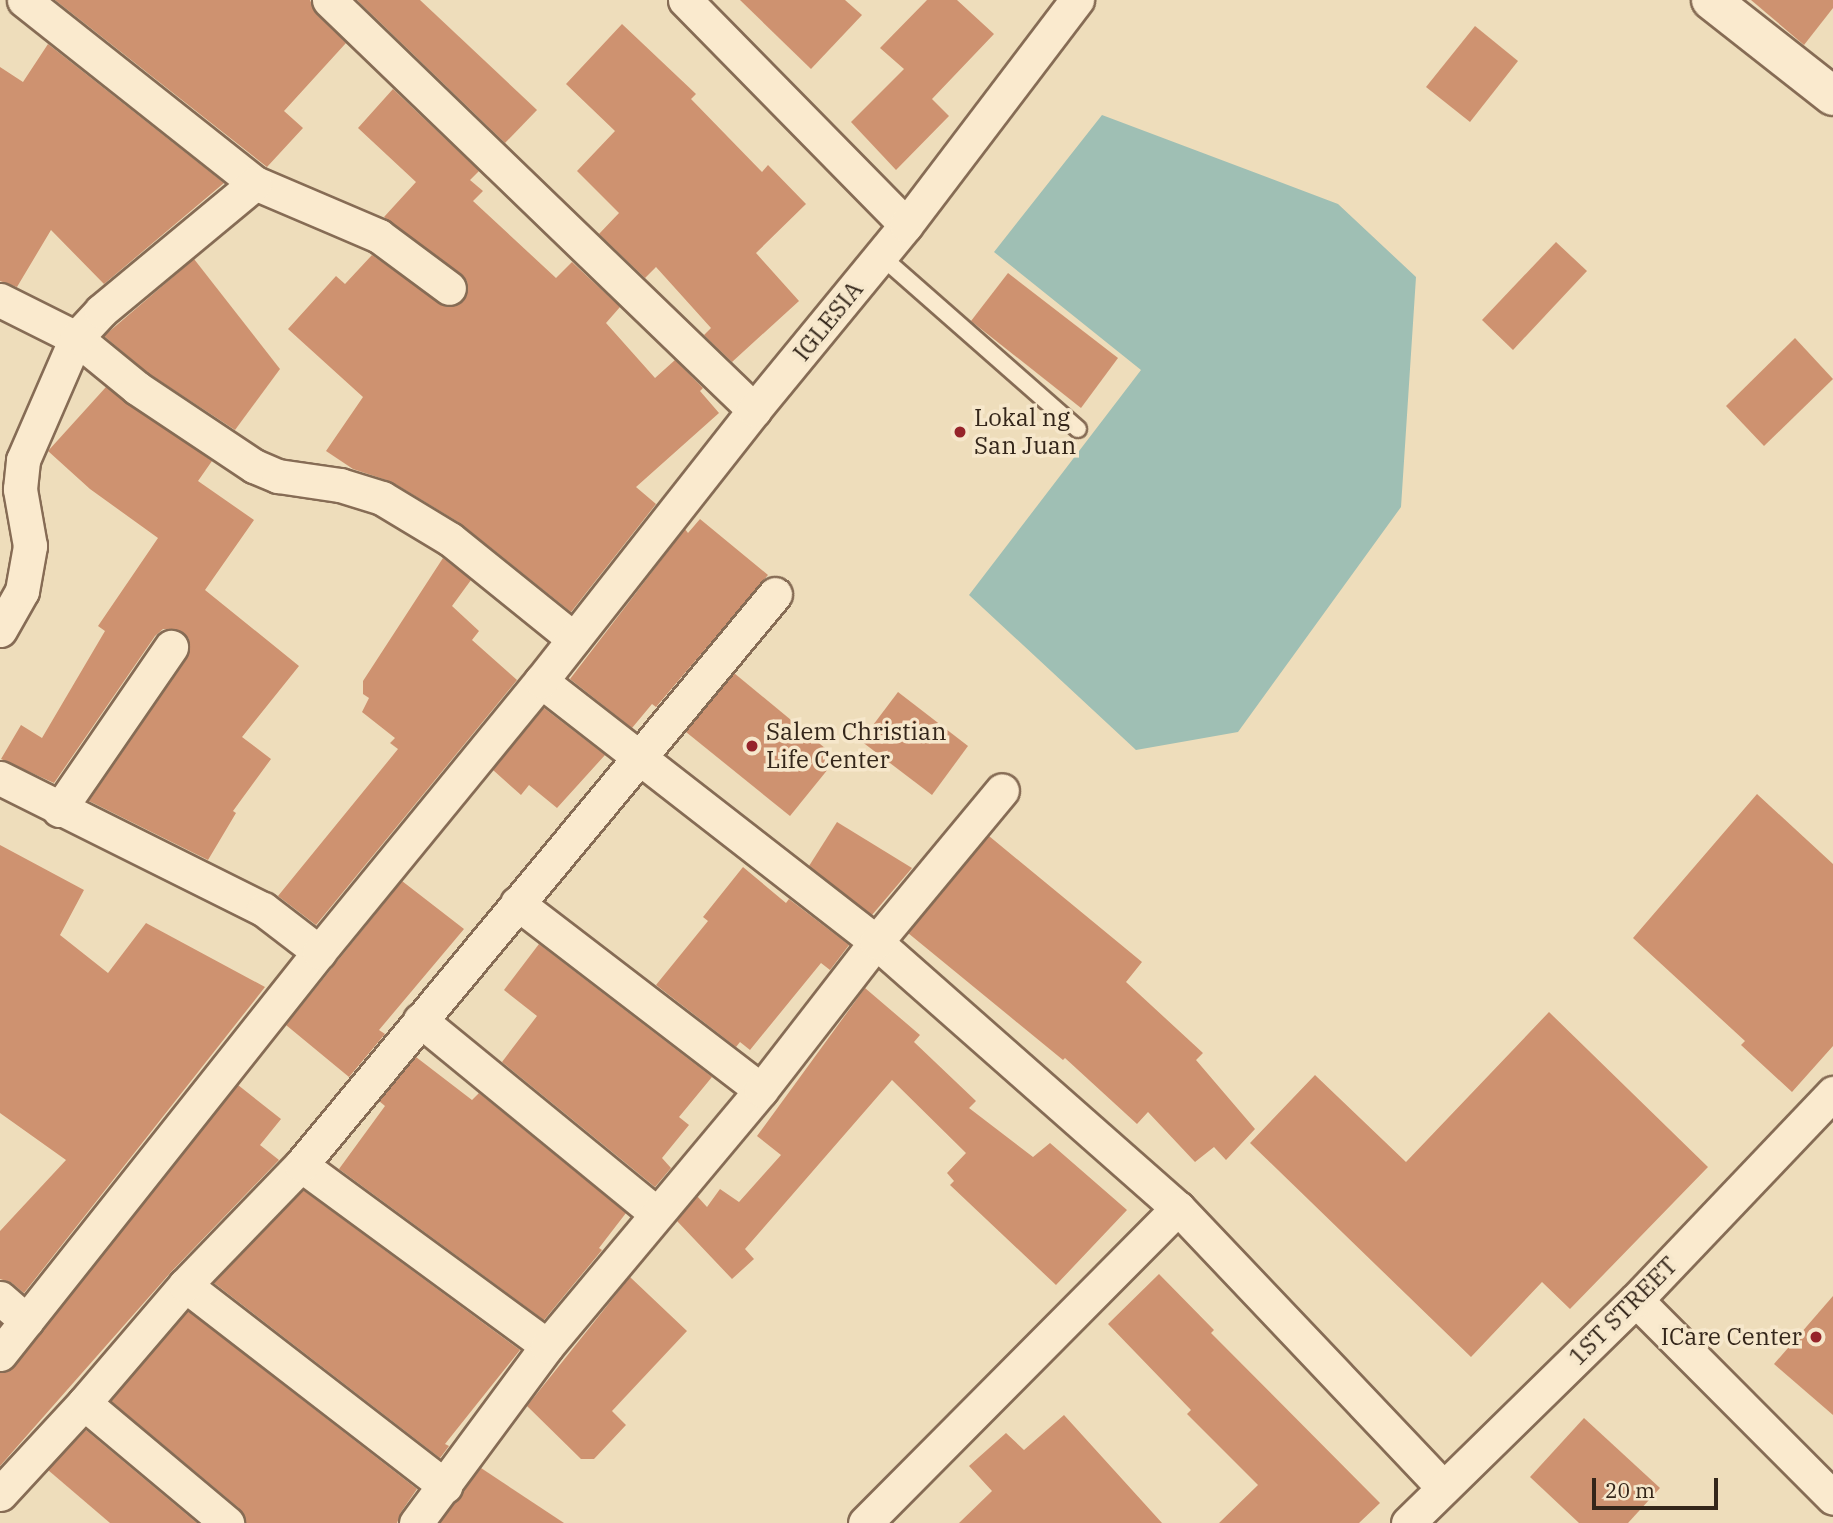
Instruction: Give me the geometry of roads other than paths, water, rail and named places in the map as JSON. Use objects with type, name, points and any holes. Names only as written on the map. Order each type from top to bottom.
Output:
[{"type":"street","points":[[24,0],[254,183],[379,236],[449,288]]},
{"type":"street","points":[[329,0],[754,410]]},
{"type":"street","points":[[685,0],[906,225]]},
{"type":"street","points":[[1711,0],[1833,96]]},
{"type":"street","name":"IGLESIA","points":[[0,1354],[319,952],[541,681],[754,410],[906,225],[1061,6]]},
{"type":"street","points":[[0,630],[22,591],[30,546],[28,519],[20,489],[23,460],[76,338],[101,311],[254,183]]},
{"type":"street","points":[[0,300],[76,338],[137,388],[254,466],[278,476],[340,485],[382,498],[450,540],[574,639]]},
{"type":"street","points":[[0,1494],[84,1403],[185,1285],[301,1165],[775,594]]},
{"type":"street","points":[[59,810],[171,647]]},
{"type":"street","points":[[541,681],[876,942],[1178,1208],[1443,1486]]},
{"type":"street","points":[[0,778],[59,810],[263,909],[319,952]]},
{"type":"street","points":[[416,1523],[547,1346],[761,1090],[876,942],[1002,790]]},
{"type":"street","points":[[517,903],[761,1090]]},
{"type":"street","points":[[420,1020],[656,1213]]},
{"type":"street","name":"1ST STREET","points":[[1408,1523],[1636,1300],[1833,1093]]},
{"type":"street","points":[[301,1165],[547,1346]]},
{"type":"street","points":[[865,1523],[1178,1208]]},
{"type":"street","points":[[185,1285],[445,1486]]},
{"type":"street","points":[[0,1298],[26,1321]]},
{"type":"street","points":[[1636,1300],[1833,1498]]},
{"type":"street","points":[[84,1403],[227,1523]]},
{"type":"lane","points":[[881,256],[1077,429]]},
{"type":"water","points":[[1102,115],[1338,204],[1416,277],[1401,507],[1238,732],[1136,750],[969,595],[1141,370],[994,252]]},
{"type":"place","name":"Lokal ng San Juan","points":[[960,432]]},
{"type":"place","name":"Salem Christian Life Center","points":[[752,746]]},
{"type":"place","name":"ICare Center","points":[[1816,1337]]}]
